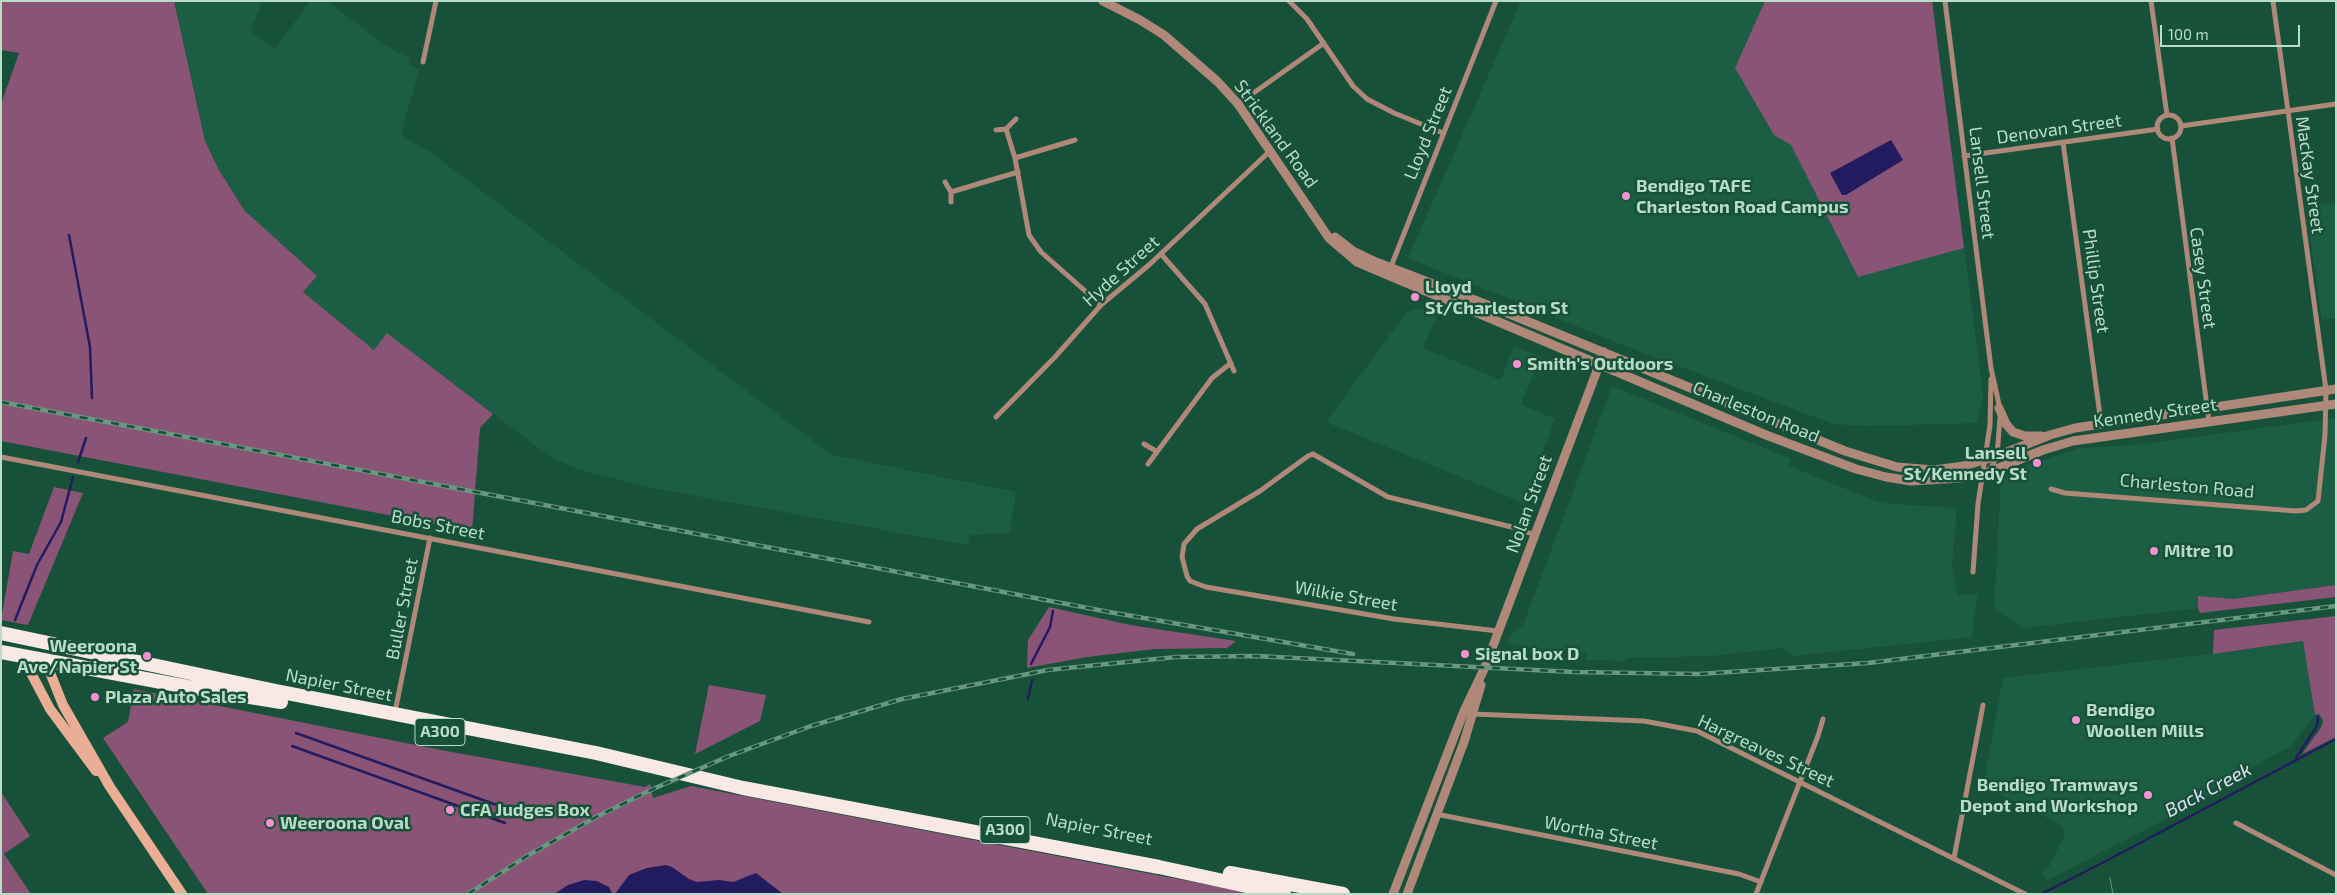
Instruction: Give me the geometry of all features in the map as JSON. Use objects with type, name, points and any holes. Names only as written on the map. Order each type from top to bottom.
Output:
[{"type":"highway","name":"Napier Street","points":[[1,633],[394,719]]},
{"type":"highway","points":[[1,638],[34,647],[41,652],[45,660]]},
{"type":"highway","name":"Napier Street","points":[[1,652],[394,719],[1106,853],[1343,894]]},
{"type":"highway","name":"Napier Street","points":[[1106,853],[1284,894]]},
{"type":"main road","points":[[22,656],[50,709],[80,752],[110,787]]},
{"type":"main road","points":[[45,660],[64,705],[110,787],[182,894]]},
{"type":"street","points":[[423,62],[436,1]]},
{"type":"street","name":"Strickland Road","points":[[1103,1],[1140,20],[1175,43],[1212,76],[1238,104],[1320,223],[1353,251],[1388,272]]},
{"type":"street","points":[[1289,1],[1307,19],[1354,86],[1366,99],[1443,133]]},
{"type":"street","name":"Lloyd Street","points":[[1388,272],[1496,1]]},
{"type":"street","name":"Lansell Street","points":[[1945,1],[2001,432],[1997,456],[1986,473],[1978,504],[1972,572]]},
{"type":"street","points":[[2151,1],[2167,115]]},
{"type":"street","name":"MacKay Street","points":[[2274,1],[2288,111],[2331,390],[2326,406],[2318,502]]},
{"type":"street","points":[[1238,104],[1324,43]]},
{"type":"street","points":[[2181,126],[2335,105]]},
{"type":"street","points":[[2167,115],[2178,119],[2181,126],[2179,134],[2172,138],[2161,135],[2158,129],[2161,118],[2167,115]]},
{"type":"street","points":[[996,130],[1006,129],[1016,120]]},
{"type":"street","points":[[1006,129],[1015,158],[1027,228],[1032,241],[1041,252],[1101,305]]},
{"type":"street","name":"Denovan Street","points":[[1964,156],[2158,129]]},
{"type":"street","name":"Casey Street","points":[[2172,138],[2209,422]]},
{"type":"street","points":[[1015,158],[1075,140]]},
{"type":"street","name":"Phillip Street","points":[[2063,142],[2101,423]]},
{"type":"street","name":"Hyde Street","points":[[996,417],[1055,357],[1101,305],[1161,254],[1270,151]]},
{"type":"street","points":[[951,192],[1018,172]]},
{"type":"street","points":[[945,182],[951,192],[952,202]]},
{"type":"street","points":[[1161,254],[1206,304],[1234,371]]},
{"type":"street","name":"Charleston Road","points":[[1388,272],[1604,352],[1845,451],[1886,465],[1934,470],[1964,466],[1984,460]]},
{"type":"street","name":"Charleston Road","points":[[1388,272],[1598,365],[1766,435],[1856,469],[1886,478],[1933,481],[1986,473]]},
{"type":"street","name":"Nolan Street","points":[[1407,894],[1498,631],[1604,352]]},
{"type":"street","points":[[1148,464],[1212,378],[1231,363]]},
{"type":"street","name":"Lansell Street","points":[[1986,473],[1984,460],[1991,409],[1992,368]]},
{"type":"street","points":[[1674,396],[1679,383]]},
{"type":"street","name":"Kennedy Street","points":[[1984,460],[2046,436],[2101,423],[2331,390]]},
{"type":"street","name":"Kennedy Street","points":[[1986,473],[2042,450],[2073,441],[2336,404]]},
{"type":"street","points":[[1999,408],[2006,424],[2013,432],[2025,436],[2046,436]]},
{"type":"street","points":[[1144,444],[1156,451]]},
{"type":"street","name":"Wilkie Street","points":[[1498,631],[1385,617],[1206,587],[1190,581],[1182,557],[1184,544],[1191,534],[1260,491],[1311,454],[1318,456],[1388,497],[1516,528],[1535,535]]},
{"type":"street","name":"Bobs Street","points":[[1,457],[869,622]]},
{"type":"street","name":"Charleston Road","points":[[2051,490],[2065,493],[2296,511],[2306,510],[2318,502]]},
{"type":"street","name":"Buller Street","points":[[394,719],[430,538]]},
{"type":"street","points":[[1954,858],[1983,705]]},
{"type":"street","name":"Nolan Street","points":[[1393,894],[1469,712]]},
{"type":"street","name":"Hargreaves Street","points":[[1469,712],[1644,721],[1678,726],[1713,738],[2023,893]]},
{"type":"street","points":[[1756,894],[1801,781],[1823,719]]},
{"type":"street","points":[[1427,810],[1436,814]]},
{"type":"street","name":"Wortha Street","points":[[1436,814],[1739,874],[1761,882]]},
{"type":"street","points":[[2236,822],[2336,875]]},
{"type":"shaded area","points":[[1,1],[174,1],[205,141],[219,170],[244,210],[317,276],[303,292],[374,350],[387,333],[493,414],[480,428],[472,531],[1,441],[1,104],[19,53],[1,50]]},
{"type":"shaded area","points":[[174,1],[262,1],[251,31],[275,49],[310,1],[327,1],[381,42],[410,59],[409,64],[419,69],[401,135],[430,152],[832,455],[1016,492],[1010,533],[970,535],[967,545],[646,487],[577,469],[553,458],[532,443],[387,333],[374,350],[303,292],[317,276],[244,210],[219,170],[205,141]]},
{"type":"shaded area","name":"Bendigo TAFE Charleston Road Campus","points":[[1521,1],[1765,1],[1736,68],[1774,135],[1791,145],[1858,277],[1964,248],[1983,396],[1977,423],[1864,426],[1833,424],[1625,346],[1408,258]]},
{"type":"shaded area","points":[[1765,1],[1932,1],[1964,248],[1858,277],[1791,145],[1774,135],[1735,68]]},
{"type":"shaded area","points":[[1891,140],[1903,160],[1846,195],[1842,195],[1830,173]]},
{"type":"shaded area","points":[[2336,203],[2336,318],[2322,320],[2306,207]]},
{"type":"shaded area","points":[[1420,308],[1437,315],[1423,348],[1501,380],[1514,346],[1541,357],[1521,404],[1555,419],[1524,503],[1326,422],[1406,313]]},
{"type":"shaded area","points":[[1612,386],[1791,459],[1789,466],[1881,503],[1957,508],[1952,565],[1958,596],[1978,593],[1972,637],[1793,656],[1783,648],[1710,656],[1627,658],[1625,661],[1586,660],[1586,653],[1549,652],[1508,643],[1512,633],[1523,626]]},
{"type":"shaded area","points":[[2336,418],[2336,585],[2233,599],[2198,596],[2198,608],[2024,628],[1994,609],[2001,479],[2011,471],[2080,448],[2136,445]]},
{"type":"shaded area","points":[[54,487],[83,493],[28,625],[1,620],[13,551],[29,554]]},
{"type":"shaded area","points":[[2336,585],[2336,597],[2200,613],[2198,608],[2198,596],[2233,599]]},
{"type":"shaded area","points":[[1049,607],[1130,625],[1236,641],[1227,648],[1155,649],[1087,657],[1027,668],[1028,640]]},
{"type":"shaded area","points":[[2336,616],[2336,737],[2302,754],[2322,726],[2323,720],[2319,714],[2315,715],[2303,641],[2213,654],[2214,630]]},
{"type":"shaded area","points":[[2303,641],[2315,715],[2291,746],[2210,790],[2212,795],[2046,881],[2042,872],[2048,868],[2065,834],[2062,825],[1983,786],[2003,678],[2245,650]]},
{"type":"shaded area","points":[[709,685],[766,695],[760,721],[695,754]]},
{"type":"shaded area","points":[[134,689],[441,750],[645,787],[650,784],[653,798],[691,786],[1256,894],[208,894],[103,738],[128,722]]},
{"type":"shaded area","points":[[1,792],[30,836],[4,854],[31,894],[1,894]]},
{"type":"shaded area","points":[[666,865],[697,882],[719,880],[733,882],[756,873],[783,894],[615,894],[629,875],[647,868]]},
{"type":"shaded area","points":[[584,880],[597,881],[609,887],[612,893],[615,894],[554,894],[568,885]]},
{"type":"waterway","points":[[69,235],[90,347],[92,398]]},
{"type":"waterway","points":[[78,462],[86,438]]},
{"type":"waterway","points":[[15,620],[37,565],[61,522],[73,477]]},
{"type":"waterway","points":[[1031,664],[1050,627],[1053,611]]},
{"type":"waterway","points":[[1028,699],[1032,680]]},
{"type":"waterway","points":[[2296,758],[2317,726],[2318,717]]},
{"type":"waterway","points":[[296,733],[508,809]]},
{"type":"waterway","name":"Back Creek","points":[[2041,894],[2336,739]]},
{"type":"waterway","points":[[292,746],[505,823]]},
{"type":"tram line","points":[[2110,878],[2113,894]]},
{"type":"railway","points":[[1,402],[1109,612],[1353,654]]},
{"type":"railway","points":[[468,894],[527,856],[596,817],[653,789],[729,756],[811,726],[902,699],[1048,670],[1176,657],[1256,656],[1574,672],[1699,674],[1868,663],[2336,606]]},
{"type":"place","name":"Bendigo TAFE Charleston Road Campus","points":[[1626,196]]},
{"type":"place","name":"Lloyd St/Charleston St","points":[[1415,297]]},
{"type":"place","name":"Smith's Outdoors","points":[[1517,364]]},
{"type":"place","name":"Lansell St/Kennedy St","points":[[2037,463]]},
{"type":"place","name":"Mitre 10","points":[[2154,551]]},
{"type":"place","name":"Signal box D","points":[[1465,654]]},
{"type":"place","name":"Weeroona Ave/Napier St","points":[[147,656]]},
{"type":"place","name":"Plaza Auto Sales","points":[[95,697]]},
{"type":"place","name":"Bendigo Woollen Mills","points":[[2076,720]]},
{"type":"place","name":"Bendigo Tramways Depot and Workshop","points":[[2148,795]]},
{"type":"place","name":"CFA Judges Box","points":[[450,810]]},
{"type":"place","name":"Weeroona Oval","points":[[270,823]]}]
